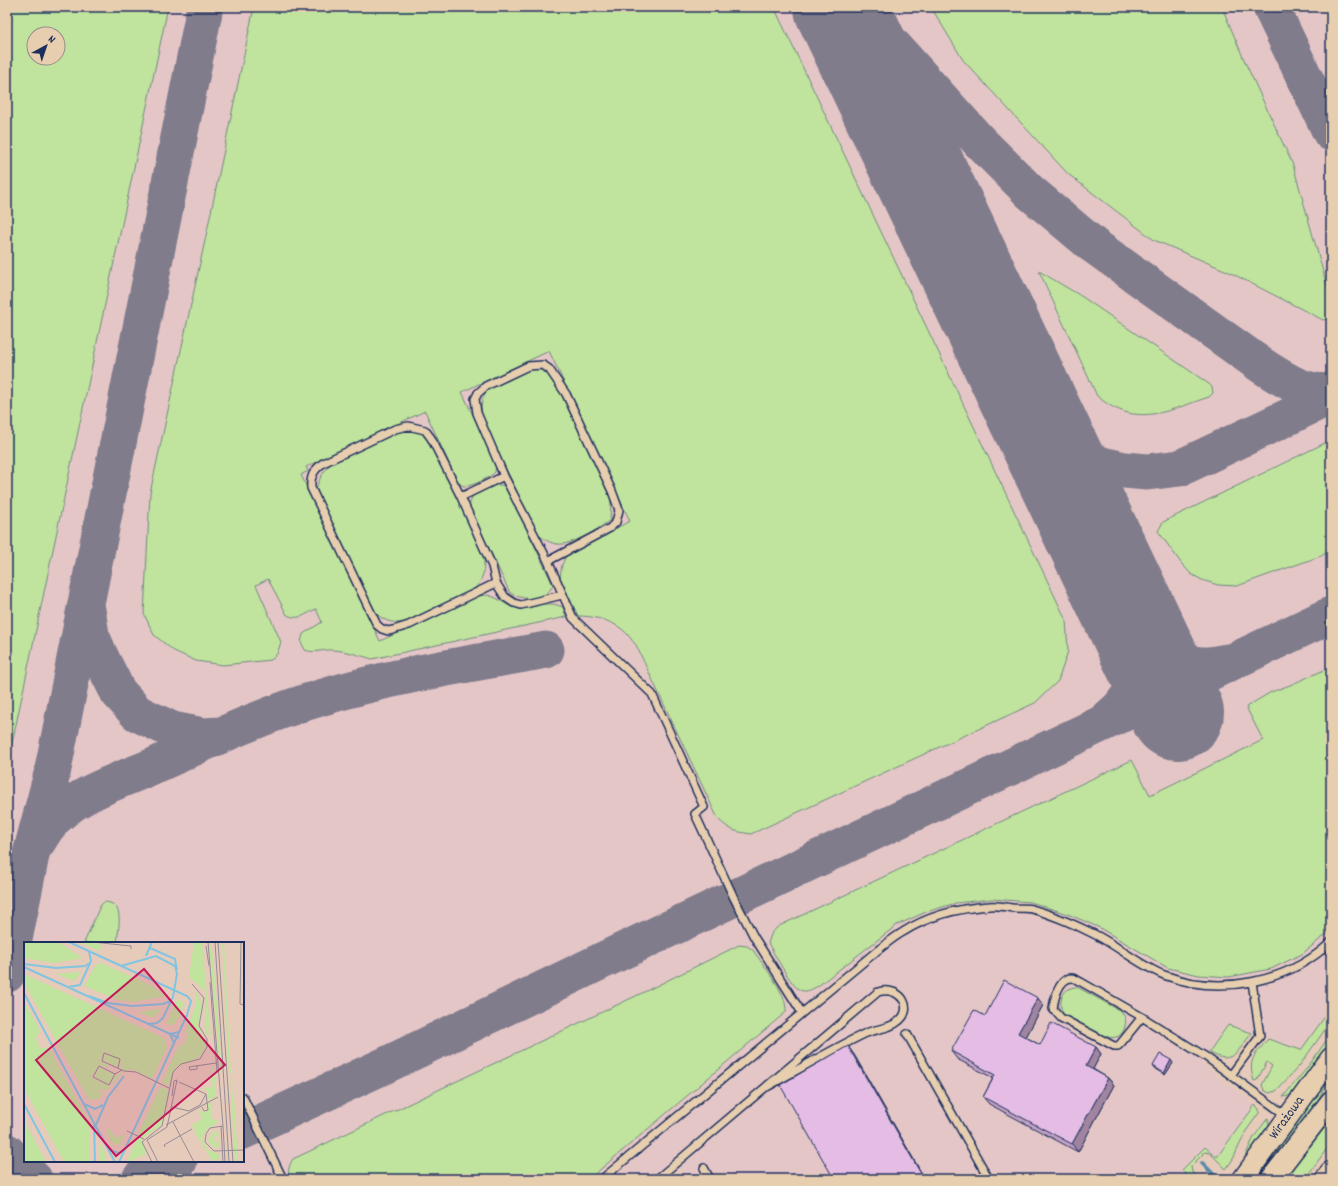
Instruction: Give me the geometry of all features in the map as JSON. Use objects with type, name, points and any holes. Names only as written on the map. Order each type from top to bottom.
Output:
[{"type":"highway","points":[[1327,1179],[1331,1173]]},
{"type":"main road","name":"Wirażowa","points":[[1243,1179],[1331,1058]]},
{"type":"main road","name":"Wirażowa","points":[[1271,1179],[1331,1101]]},
{"type":"lane","points":[[548,560],[610,528],[616,522],[619,510],[612,491],[566,394],[553,373],[543,365],[528,366],[486,386],[478,392],[475,399],[477,413],[504,476],[548,560],[572,618],[652,694],[704,807],[695,814],[734,898],[765,957],[802,1013]]},
{"type":"lane","points":[[496,583],[409,625],[393,630],[382,629],[377,625],[311,488],[310,480],[315,469],[323,463],[395,429],[408,426],[425,430],[431,438],[462,497],[492,566],[496,583],[505,597],[514,603],[521,605],[562,595]]},
{"type":"lane","points":[[462,497],[504,476]]},
{"type":"lane","points":[[602,1179],[878,950],[903,931],[928,919],[958,910],[991,906],[1030,909],[1067,922],[1094,934],[1135,960],[1164,975],[1198,984],[1231,985],[1252,982],[1274,976],[1308,961],[1331,942]]},
{"type":"lane","points":[[1142,1017],[1121,1043],[1118,1046],[1114,1046],[1061,1018],[1053,1009],[1054,1001],[1058,989],[1066,980],[1072,978],[1081,982],[1142,1017],[1206,1057],[1288,1118]]},
{"type":"lane","points":[[1232,1075],[1260,1036],[1252,982]]},
{"type":"lane","points":[[657,1179],[878,992],[891,991],[899,994],[904,999],[904,1014],[896,1024],[866,1033],[767,1087]]},
{"type":"lane","points":[[907,1034],[989,1179]]},
{"type":"lane","points":[[244,1099],[283,1179]]},
{"type":"lane","points":[[704,1168],[710,1179]]},
{"type":"shaded area","points":[[7,7],[1331,7],[1331,1008],[1301,1050],[1228,1025],[1201,1064],[1255,1105],[1217,1157],[1205,1147],[1182,1170],[1190,1179],[687,1179],[681,1168],[668,1179],[7,1179]]},
{"type":"green space","points":[[7,7],[168,7],[7,767]]},
{"type":"green space","points":[[254,7],[774,7],[1066,620],[1068,651],[1058,681],[1035,703],[751,834],[729,828],[718,819],[636,645],[625,632],[607,621],[578,616],[560,577],[562,565],[568,553],[630,521],[549,351],[462,392],[496,464],[495,472],[481,481],[467,486],[463,486],[458,483],[425,411],[306,467],[308,471],[301,475],[380,641],[477,596],[488,595],[511,607],[529,608],[543,604],[554,604],[563,607],[566,617],[372,659],[352,653],[338,651],[309,651],[305,650],[301,642],[303,634],[322,622],[316,609],[299,617],[287,615],[268,579],[256,585],[281,642],[277,654],[271,660],[223,665],[196,661],[174,651],[154,635],[144,614],[150,493]]},
{"type":"green space","points":[[931,7],[1222,7],[1245,62],[1293,165],[1331,300],[1331,318],[1323,320],[1227,271],[1154,240],[1068,174],[963,60]]},
{"type":"green space","points":[[1039,271],[1081,296],[1209,384],[1212,387],[1213,393],[1209,397],[1165,412],[1152,414],[1138,415],[1125,412],[1111,406],[1097,396]]},
{"type":"green space","points":[[538,369],[548,374],[559,386],[609,489],[611,504],[610,520],[585,536],[563,544],[552,543],[538,535],[483,421],[481,407],[483,398],[488,388],[521,371]]},
{"type":"green space","points":[[412,429],[421,433],[433,445],[484,557],[484,566],[482,578],[474,589],[403,623],[397,623],[383,619],[369,604],[316,490],[322,474],[333,462],[397,431]]},
{"type":"green space","points":[[1331,440],[1331,550],[1321,556],[1237,586],[1218,585],[1202,580],[1191,574],[1181,563],[1158,531],[1163,522]]},
{"type":"green space","points":[[496,485],[502,485],[508,489],[553,585],[545,595],[534,598],[522,598],[510,593],[469,506],[473,495]]},
{"type":"green space","points":[[1331,667],[1331,929],[1302,954],[1271,969],[1229,977],[1199,975],[1168,968],[1098,927],[1070,915],[1031,902],[992,899],[956,903],[926,912],[897,925],[818,986],[807,991],[800,990],[796,987],[783,969],[768,943],[772,932],[779,926],[1132,760],[1150,795],[1263,740],[1246,707],[1271,692]]},
{"type":"green space","points":[[104,902],[111,903],[118,911],[119,924],[117,942],[84,942],[100,906]]},
{"type":"green space","points":[[739,945],[747,946],[753,950],[769,972],[783,996],[786,1012],[589,1179],[449,1179],[441,1177],[440,1179],[290,1179],[289,1169],[293,1159],[640,994]]},
{"type":"green space","points":[[1075,987],[1119,1010],[1124,1015],[1126,1021],[1122,1033],[1113,1038],[1107,1037],[1074,1021],[1064,1014],[1061,1005],[1062,996],[1067,990]]},
{"type":"green space","points":[[1331,1008],[1331,1021],[1300,1065],[1276,1091],[1269,1093],[1264,1090],[1262,1085],[1272,1066],[1267,1062],[1257,1080],[1254,1081],[1251,1067],[1252,1062],[1256,1054],[1268,1039],[1301,1050]]},
{"type":"green space","points":[[1228,1025],[1252,1033],[1234,1054],[1223,1058],[1209,1052]]},
{"type":"green space","points":[[1331,1034],[1331,1042],[1296,1090],[1288,1096],[1283,1097],[1307,1068]]},
{"type":"green space","points":[[1331,1073],[1331,1076],[1311,1112],[1259,1179],[1254,1179]]},
{"type":"green space","points":[[1255,1105],[1259,1109],[1259,1113],[1246,1131],[1233,1159],[1226,1169],[1210,1153],[1205,1152],[1191,1166],[1192,1172],[1200,1179],[1190,1179],[1182,1170],[1205,1147],[1217,1157]]},
{"type":"green space","points":[[1268,1118],[1269,1124],[1267,1129],[1242,1163],[1254,1137]]},
{"type":"green space","points":[[1331,1120],[1331,1143],[1305,1179],[1284,1179]]},
{"type":"building","points":[[1004,980],[1038,998],[1018,1033],[1040,1045],[1051,1023],[1096,1047],[1086,1066],[1108,1078],[1072,1144],[983,1097],[995,1075],[951,1051],[974,1010],[985,1016]]},
{"type":"building","points":[[848,1046],[924,1179],[834,1179],[780,1085]]},
{"type":"building","points":[[1160,1054],[1171,1060],[1164,1073],[1153,1066]]},
{"type":"waterway","points":[[1202,1163],[1218,1179]]},
{"type":"taxiway","points":[[7,974],[32,850],[52,774],[205,7]]},
{"type":"taxiway","points":[[863,7],[873,23],[979,141],[1030,192],[1093,245],[1277,375],[1303,388],[1321,392],[1331,391]]},
{"type":"taxiway","points":[[1271,7],[1331,133]]},
{"type":"taxiway","points":[[1035,416],[1056,438],[1080,455],[1102,465],[1125,470],[1147,472],[1180,468],[1331,396]]},
{"type":"taxiway","points":[[87,610],[91,635],[100,656],[118,692],[137,713],[172,730],[203,736],[221,735]]},
{"type":"taxiway","points":[[244,1131],[386,1065],[614,955],[1331,615]]},
{"type":"taxiway","points":[[1106,720],[1122,705],[1132,688],[1135,678],[1137,658],[1136,628],[1151,642],[1175,659],[1205,665],[1227,662]]},
{"type":"taxiway","points":[[36,844],[46,828],[58,815],[70,805],[99,789],[218,737],[299,704],[404,676],[546,650]]},
{"type":"taxiway","points":[[7,1152],[20,1167],[34,1179]]},
{"type":"taxiway","points":[[140,1179],[177,1162]]},
{"type":"runway","points":[[841,7],[1177,713]]}]
